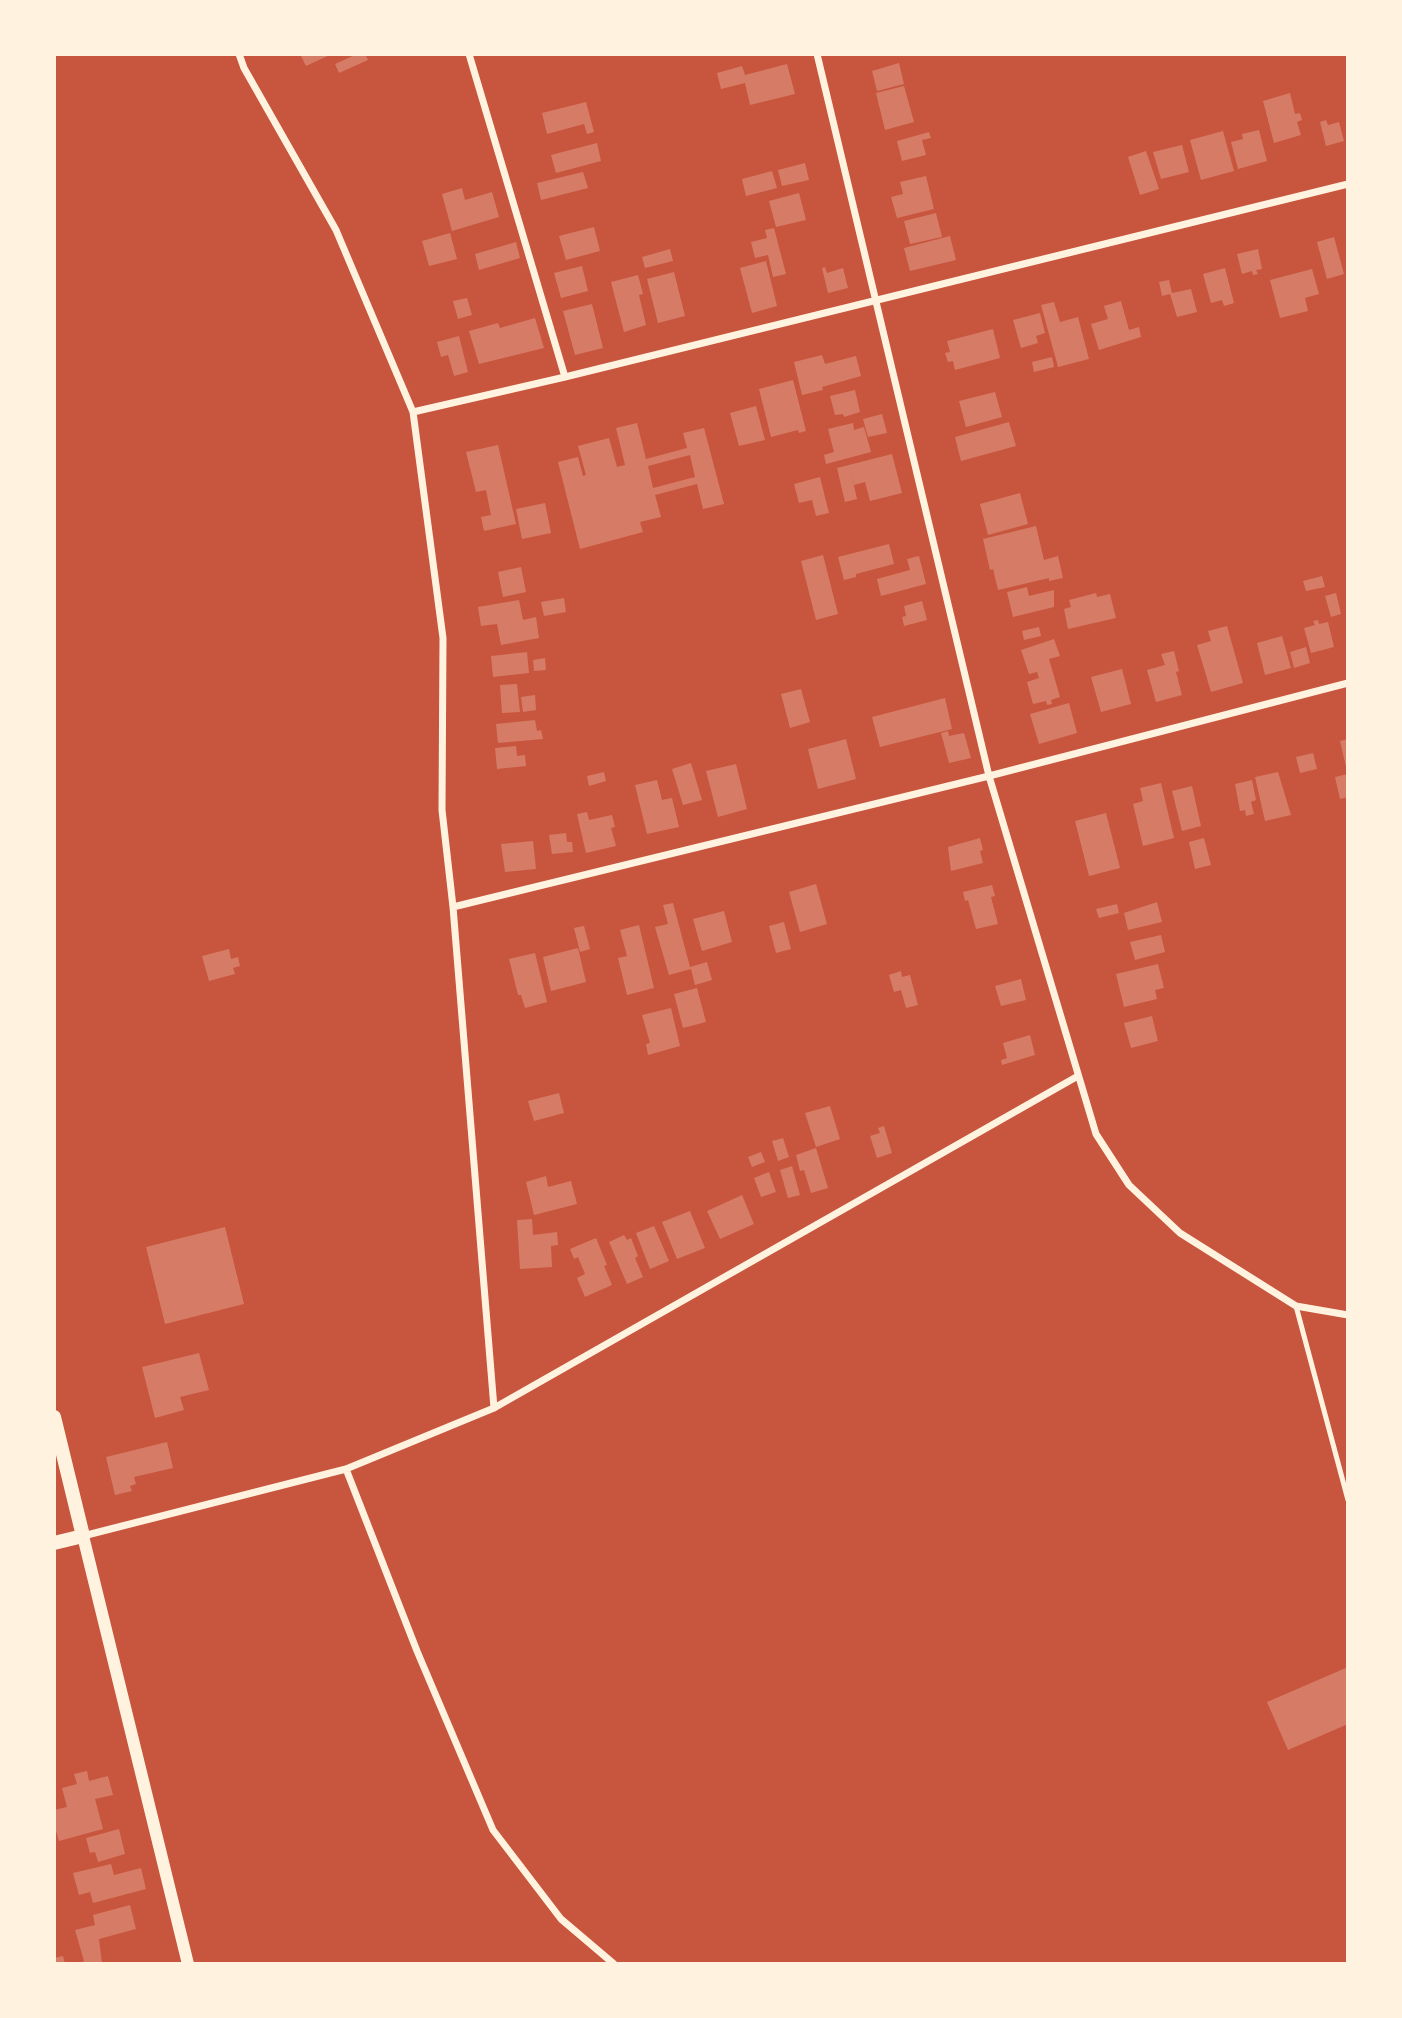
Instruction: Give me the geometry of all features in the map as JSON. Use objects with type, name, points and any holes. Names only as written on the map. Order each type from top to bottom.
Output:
[{"type":"main road","points":[[54,1417],[83,1536],[54,1543]]},
{"type":"street","points":[[239,54],[250,79],[336,230],[413,411],[443,638],[442,810],[453,907],[494,1408]]},
{"type":"street","points":[[469,54],[565,377]]},
{"type":"street","points":[[817,54],[989,776],[1096,1134],[1129,1185],[1180,1233],[1296,1306],[1348,1315]]},
{"type":"street","points":[[413,411],[565,377],[1348,184]]},
{"type":"street","points":[[453,907],[989,776],[1348,683]]},
{"type":"street","points":[[188,1964],[83,1536],[346,1469],[494,1408],[1078,1076]]},
{"type":"street","points":[[346,1469],[417,1651],[494,1830],[561,1919],[614,1964]]},
{"type":"lane","points":[[1296,1306],[1348,1500]]},
{"type":"building","points":[[300,54],[332,54],[306,66]]},
{"type":"building","points":[[357,54],[365,54],[368,60],[339,73],[335,64]]},
{"type":"building","points":[[899,63],[904,84],[877,91],[872,71]]},
{"type":"building","points":[[787,64],[795,94],[750,105],[745,83],[721,89],[717,73],[742,66],[745,75]]},
{"type":"building","points":[[904,86],[914,122],[885,130],[876,93]]},
{"type":"building","points":[[1290,93],[1295,114],[1300,113],[1302,120],[1297,122],[1301,135],[1274,143],[1263,101]]},
{"type":"building","points":[[586,102],[594,132],[587,134],[584,124],[547,134],[542,113]]},
{"type":"building","points":[[1326,120],[1328,125],[1339,122],[1344,141],[1326,146],[1320,122]]},
{"type":"building","points":[[1259,130],[1267,161],[1238,169],[1231,142],[1243,139],[1242,134]]},
{"type":"building","points":[[1223,131],[1234,171],[1201,180],[1190,140]]},
{"type":"building","points":[[929,132],[931,138],[922,140],[926,155],[902,161],[897,141]]},
{"type":"building","points":[[597,143],[601,161],[556,173],[551,155]]},
{"type":"building","points":[[1182,145],[1189,172],[1161,179],[1153,152]]},
{"type":"building","points":[[1146,151],[1159,189],[1140,195],[1128,157]]},
{"type":"building","points":[[805,163],[809,180],[782,186],[778,170]]},
{"type":"building","points":[[772,171],[777,188],[746,196],[742,179]]},
{"type":"building","points":[[583,172],[588,188],[541,200],[537,183]]},
{"type":"building","points":[[926,176],[934,209],[897,218],[891,197],[903,194],[900,182]]},
{"type":"building","points":[[462,188],[465,200],[492,192],[499,217],[452,231],[442,194]]},
{"type":"building","points":[[799,193],[806,220],[776,227],[769,201]]},
{"type":"building","points":[[936,213],[942,237],[910,244],[904,221]]},
{"type":"building","points":[[594,227],[600,251],[566,260],[559,236]]},
{"type":"building","points":[[774,228],[786,274],[773,277],[768,255],[755,258],[751,242],[767,238],[765,230]]},
{"type":"building","points":[[450,233],[457,259],[429,266],[422,241]]},
{"type":"building","points":[[950,236],[956,260],[910,271],[904,248]]},
{"type":"building","points":[[1334,237],[1344,274],[1327,279],[1317,242]]},
{"type":"building","points":[[516,242],[520,258],[479,270],[475,254]]},
{"type":"building","points":[[670,249],[673,261],[645,268],[642,257]]},
{"type":"building","points":[[1258,249],[1262,269],[1256,270],[1258,274],[1253,275],[1252,271],[1242,274],[1237,254]]},
{"type":"building","points":[[766,261],[777,306],[752,313],[740,268]]},
{"type":"building","points":[[582,266],[588,291],[561,298],[554,273]]},
{"type":"building","points":[[825,267],[827,273],[843,268],[848,288],[828,293],[822,268]]},
{"type":"building","points":[[1225,268],[1234,303],[1224,306],[1222,300],[1211,303],[1203,274]]},
{"type":"building","points":[[1312,269],[1319,294],[1305,298],[1308,311],[1280,318],[1270,280]]},
{"type":"building","points":[[674,272],[685,316],[658,323],[647,279]]},
{"type":"building","points":[[638,275],[643,294],[639,295],[646,325],[624,332],[611,282]]},
{"type":"building","points":[[1169,280],[1172,293],[1191,289],[1197,312],[1177,317],[1170,294],[1162,296],[1159,282]]},
{"type":"building","points":[[467,298],[472,315],[458,319],[453,301]]},
{"type":"building","points":[[1121,301],[1129,330],[1139,327],[1141,337],[1099,350],[1091,324],[1108,319],[1104,306]]},
{"type":"building","points":[[1054,302],[1060,322],[1078,317],[1089,359],[1058,367],[1041,305]]},
{"type":"building","points":[[592,304],[603,348],[575,355],[563,311]]},
{"type":"building","points":[[1040,313],[1045,333],[1036,336],[1038,343],[1021,348],[1013,320]]},
{"type":"building","points":[[535,318],[544,348],[479,364],[469,331],[498,323],[500,328]]},
{"type":"building","points":[[993,329],[1000,358],[955,370],[953,361],[948,362],[945,353],[950,352],[947,341]]},
{"type":"building","points":[[459,336],[468,372],[454,376],[448,355],[441,357],[437,342]]},
{"type":"building","points":[[822,355],[825,364],[856,356],[861,376],[802,395],[794,362]]},
{"type":"building","points":[[1052,357],[1054,367],[1034,372],[1032,362]]},
{"type":"building","points":[[793,380],[806,431],[799,433],[798,430],[771,437],[759,389]]},
{"type":"building","points":[[855,390],[860,412],[844,417],[843,414],[835,415],[830,396]]},
{"type":"building","points":[[995,392],[1002,417],[966,427],[959,401]]},
{"type":"building","points":[[756,406],[765,440],[739,446],[730,413]]},
{"type":"building","points":[[882,414],[887,433],[868,437],[863,419]]},
{"type":"building","points":[[1009,422],[1016,446],[961,461],[955,437]]},
{"type":"building","points":[[637,423],[646,459],[687,448],[683,433],[704,428],[724,504],[703,509],[697,484],[655,495],[661,517],[640,522],[643,532],[580,549],[558,462],[578,457],[583,476],[586,475],[578,446],[609,438],[617,467],[625,465],[616,428]],"holes":[[[690,455],[695,477],[653,488],[648,466]]]},
{"type":"building","points":[[853,423],[854,430],[864,427],[871,452],[826,464],[824,455],[834,452],[828,429]]},
{"type":"building","points":[[498,445],[516,524],[484,531],[481,517],[491,515],[486,490],[476,492],[466,452]]},
{"type":"building","points":[[892,454],[902,493],[870,501],[865,482],[854,485],[850,468],[857,499],[845,502],[837,468]]},
{"type":"building","points":[[820,477],[829,513],[816,516],[812,500],[799,503],[794,484]]},
{"type":"building","points":[[1020,493],[1028,524],[988,535],[980,504]]},
{"type":"building","points":[[545,503],[551,533],[522,539],[516,509]]},
{"type":"building","points":[[1036,526],[1044,560],[1058,556],[1063,578],[1049,581],[1049,578],[998,590],[983,539]]},
{"type":"building","points":[[889,544],[894,564],[844,580],[838,557]]},
{"type":"building","points":[[823,555],[838,614],[816,620],[801,561]]},
{"type":"building","points":[[919,556],[926,584],[881,596],[877,579],[910,570],[907,559]]},
{"type":"building","points":[[521,567],[526,592],[503,597],[498,572]]},
{"type":"building","points":[[1322,576],[1325,587],[1306,591],[1303,581]]},
{"type":"building","points":[[1027,587],[1029,596],[1054,590],[1054,607],[1013,617],[1007,592]]},
{"type":"building","points":[[1096,593],[1097,597],[1110,594],[1116,618],[1068,629],[1064,609],[1071,607],[1069,600]]},
{"type":"building","points":[[1336,593],[1341,614],[1331,617],[1325,596]]},
{"type":"building","points":[[564,598],[566,612],[544,616],[541,602]]},
{"type":"building","points":[[519,600],[523,620],[536,617],[539,638],[501,645],[497,624],[481,626],[478,607]]},
{"type":"building","points":[[922,601],[927,620],[904,626],[904,606]]},
{"type":"building","points":[[1318,620],[1319,624],[1328,622],[1334,647],[1311,653],[1304,628],[1315,625],[1313,621]]},
{"type":"building","points":[[1227,626],[1243,683],[1211,692],[1197,645],[1211,641],[1208,631]]},
{"type":"building","points":[[1039,627],[1041,636],[1024,640],[1022,631]]},
{"type":"building","points":[[1282,636],[1291,668],[1265,675],[1257,643]]},
{"type":"building","points":[[1054,639],[1060,656],[1049,659],[1060,697],[1051,700],[1052,704],[1047,705],[1046,701],[1033,704],[1027,682],[1039,678],[1037,672],[1029,674],[1021,650]]},
{"type":"building","points":[[1306,647],[1310,663],[1294,668],[1290,652]]},
{"type":"building","points":[[1174,651],[1182,695],[1156,702],[1147,670],[1165,665],[1161,654]]},
{"type":"building","points":[[527,652],[529,673],[493,677],[491,656]]},
{"type":"building","points":[[545,658],[546,670],[534,671],[533,660]]},
{"type":"building","points":[[1122,669],[1131,704],[1101,712],[1091,677]]},
{"type":"building","points":[[517,684],[520,712],[502,713],[500,685]]},
{"type":"building","points":[[801,689],[810,722],[790,728],[781,694]]},
{"type":"building","points":[[535,695],[536,710],[523,712],[521,697]]},
{"type":"building","points":[[945,698],[952,729],[880,747],[872,717]]},
{"type":"building","points":[[1069,703],[1077,733],[1039,744],[1030,714]]},
{"type":"building","points":[[535,720],[537,731],[541,730],[543,739],[498,743],[496,724]]},
{"type":"building","points":[[948,731],[949,736],[964,733],[971,758],[949,763],[941,733]]},
{"type":"building","points":[[846,739],[856,779],[818,789],[808,749]]},
{"type":"building","points":[[1348,739],[1348,770],[1347,771],[1340,741]]},
{"type":"building","points":[[516,746],[517,756],[525,755],[526,766],[497,769],[495,748]]},
{"type":"building","points":[[1313,753],[1317,769],[1300,773],[1296,757]]},
{"type":"building","points":[[691,763],[702,800],[683,805],[672,769]]},
{"type":"building","points":[[736,764],[747,809],[718,817],[706,771]]},
{"type":"building","points":[[604,772],[606,781],[589,786],[587,776]]},
{"type":"building","points":[[1278,772],[1291,815],[1265,821],[1255,777]]},
{"type":"building","points":[[1348,774],[1348,797],[1340,799],[1335,777]]},
{"type":"building","points":[[657,780],[662,800],[672,798],[679,827],[647,834],[635,785]]},
{"type":"building","points":[[1252,780],[1256,800],[1251,802],[1254,814],[1246,816],[1245,810],[1240,811],[1235,784]]},
{"type":"building","points":[[1161,783],[1174,838],[1143,846],[1133,804],[1143,801],[1140,788]]},
{"type":"building","points":[[1192,786],[1201,826],[1182,831],[1172,791]]},
{"type":"building","points":[[587,812],[589,820],[612,815],[615,827],[611,828],[616,846],[586,853],[577,814]]},
{"type":"building","points":[[1106,813],[1120,868],[1089,876],[1075,821]]},
{"type":"building","points":[[566,833],[567,842],[572,842],[573,852],[552,854],[549,835]]},
{"type":"building","points":[[980,838],[983,863],[951,871],[948,847]]},
{"type":"building","points":[[1204,838],[1211,865],[1195,869],[1189,842]]},
{"type":"building","points":[[533,841],[536,869],[505,872],[501,844]]},
{"type":"building","points":[[816,884],[827,924],[800,932],[789,892]]},
{"type":"building","points":[[992,885],[995,896],[991,897],[998,924],[976,929],[963,892]]},
{"type":"building","points":[[1157,902],[1162,922],[1128,930],[1124,913]]},
{"type":"building","points":[[673,903],[690,967],[707,962],[712,980],[695,985],[691,969],[669,975],[655,927],[668,924],[663,905]]},
{"type":"building","points":[[1117,904],[1119,913],[1099,918],[1096,909]]},
{"type":"building","points":[[724,911],[732,942],[702,951],[693,919]]},
{"type":"building","points":[[784,922],[791,949],[776,953],[769,926]]},
{"type":"building","points":[[639,925],[654,988],[627,995],[618,958],[627,956],[620,930]]},
{"type":"building","points":[[584,926],[590,949],[580,952],[574,928]]},
{"type":"building","points":[[1161,935],[1165,952],[1135,960],[1130,942]]},
{"type":"building","points":[[578,948],[586,982],[551,991],[543,957]]},
{"type":"building","points":[[229,949],[231,959],[238,957],[240,966],[233,968],[235,974],[209,981],[202,956]]},
{"type":"building","points":[[535,953],[547,1002],[525,1008],[521,995],[518,995],[509,959]]},
{"type":"building","points":[[1158,964],[1164,988],[1155,990],[1157,999],[1124,1007],[1116,974]]},
{"type":"building","points":[[901,971],[902,977],[910,975],[918,1005],[906,1008],[901,990],[894,992],[889,975]]},
{"type":"building","points":[[1021,979],[1026,1000],[1001,1006],[995,986]]},
{"type":"building","points":[[697,988],[706,1022],[683,1028],[674,994]]},
{"type":"building","points":[[671,1008],[680,1046],[648,1055],[646,1044],[650,1043],[642,1015]]},
{"type":"building","points":[[1152,1016],[1158,1041],[1131,1048],[1124,1023]]},
{"type":"building","points":[[1030,1035],[1035,1055],[1002,1065],[1001,1060],[1007,1058],[1003,1043]]},
{"type":"building","points":[[559,1093],[564,1113],[534,1121],[528,1101]]},
{"type":"building","points":[[830,1106],[840,1139],[816,1147],[805,1113]]},
{"type":"building","points":[[884,1126],[892,1153],[877,1158],[870,1136],[880,1133],[878,1128]]},
{"type":"building","points":[[783,1138],[789,1157],[778,1161],[772,1141]]},
{"type":"building","points":[[816,1148],[828,1188],[811,1193],[804,1170],[800,1171],[796,1155]]},
{"type":"building","points":[[761,1152],[765,1162],[752,1167],[748,1157]]},
{"type":"building","points":[[792,1166],[800,1195],[788,1198],[780,1170]]},
{"type":"building","points":[[769,1172],[776,1192],[761,1197],[754,1178]]},
{"type":"building","points":[[546,1176],[548,1187],[571,1181],[577,1204],[534,1215],[526,1182]]},
{"type":"building","points":[[742,1195],[754,1224],[720,1239],[707,1211]]},
{"type":"building","points":[[690,1211],[705,1248],[677,1259],[662,1222]]},
{"type":"building","points":[[532,1219],[533,1235],[557,1232],[558,1245],[551,1246],[552,1267],[520,1269],[517,1220]]},
{"type":"building","points":[[654,1226],[669,1261],[650,1269],[636,1233]]},
{"type":"building","points":[[225,1227],[244,1304],[165,1324],[146,1247]]},
{"type":"building","points":[[624,1235],[627,1240],[631,1238],[643,1277],[627,1284],[609,1242]]},
{"type":"building","points":[[596,1238],[612,1285],[585,1297],[577,1278],[585,1274],[578,1257],[574,1259],[570,1249]]},
{"type":"building","points":[[199,1353],[209,1390],[180,1397],[184,1410],[155,1418],[142,1367]]},
{"type":"building","points":[[167,1442],[173,1468],[134,1477],[136,1484],[130,1486],[132,1491],[115,1495],[106,1457]]},
{"type":"building","points":[[1348,1667],[1348,1724],[1288,1750],[1267,1702]]},
{"type":"building","points":[[87,1771],[89,1781],[108,1776],[113,1795],[95,1799],[103,1829],[59,1841],[54,1824],[54,1810],[67,1807],[62,1788],[77,1784],[74,1774]]},
{"type":"building","points":[[119,1829],[125,1854],[98,1862],[95,1852],[90,1853],[86,1838]]},
{"type":"building","points":[[111,1864],[114,1875],[141,1868],[146,1889],[93,1903],[90,1892],[79,1895],[73,1873]]},
{"type":"building","points":[[130,1905],[136,1929],[99,1939],[102,1964],[78,1964],[84,1961],[75,1930],[95,1925],[93,1915]]},
{"type":"building","points":[[63,1956],[65,1964],[55,1964],[54,1958]]}]
